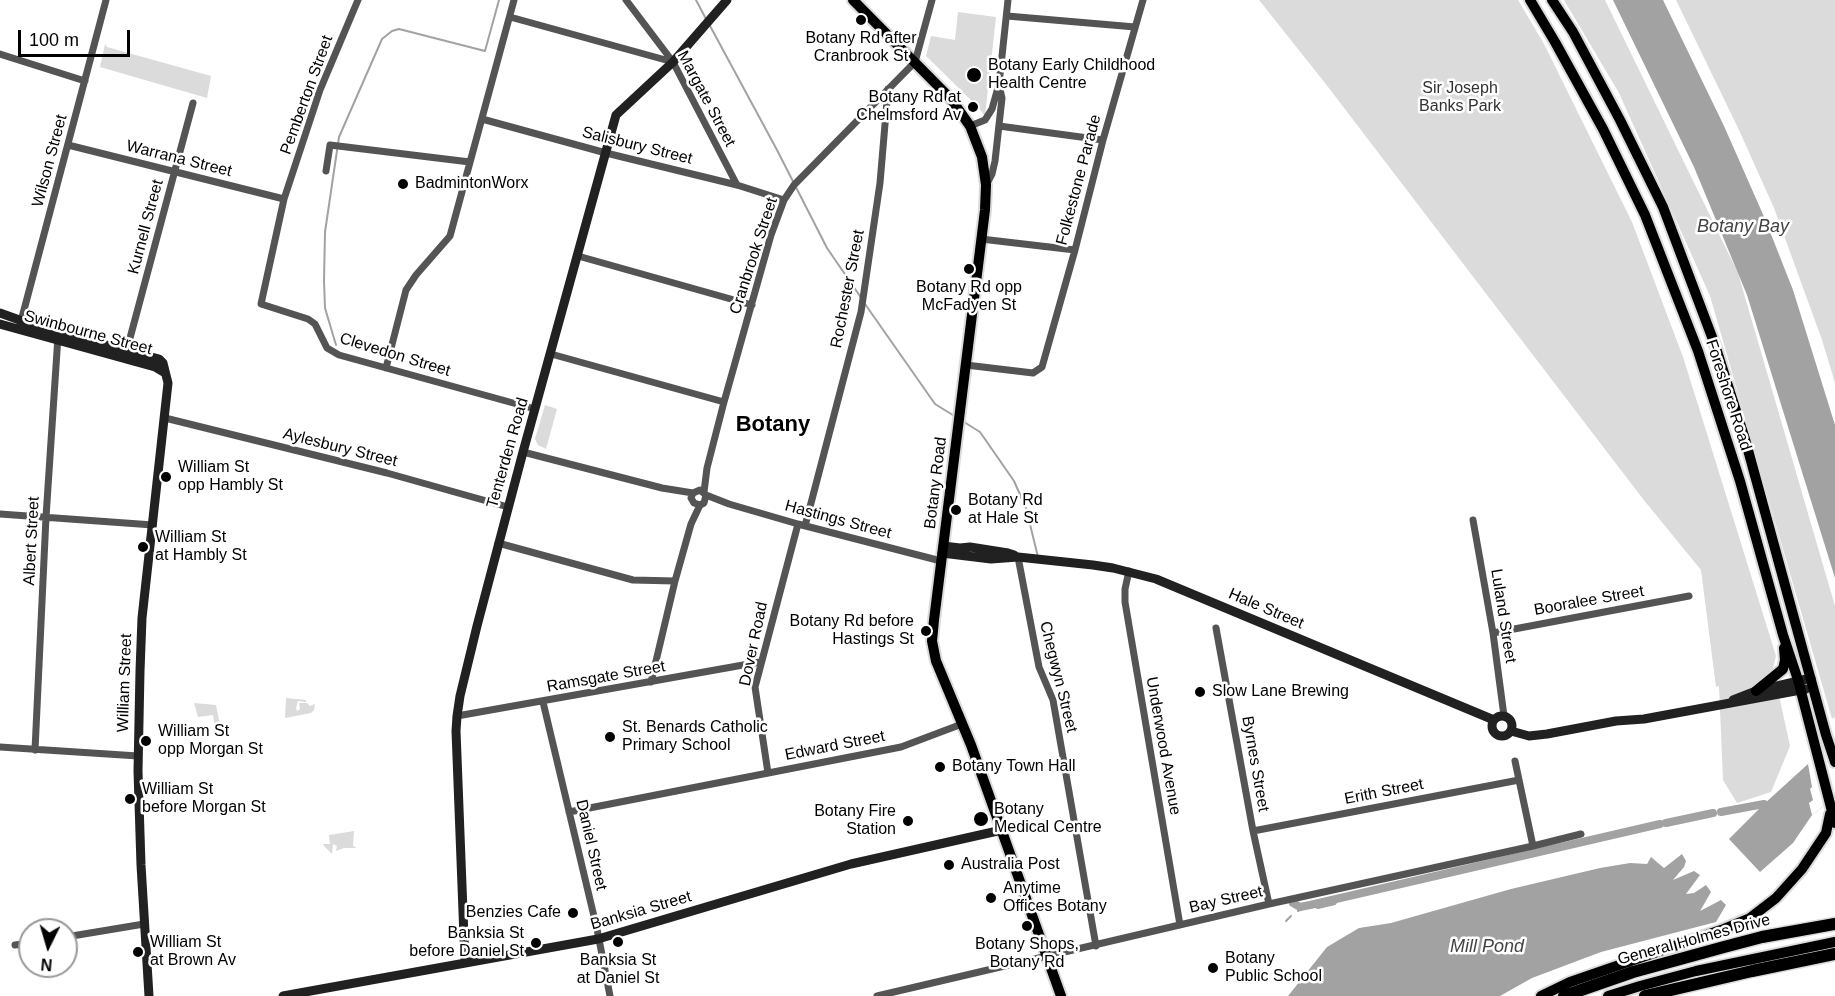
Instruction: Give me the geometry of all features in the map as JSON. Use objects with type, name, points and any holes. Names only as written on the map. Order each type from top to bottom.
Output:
[{"type":"highway","name":"General Holmes Drive","points":[[1564,996],[1633,972],[1762,938],[1835,924]]},
{"type":"highway","points":[[1645,996],[1835,954]]},
{"type":"main road","name":"Botany Road","points":[[853,0],[951,99],[970,126],[982,157],[986,185],[981,239],[933,620],[933,651],[1002,830],[1061,996]]},
{"type":"main road","name":"Foreshore Road","points":[[1530,0],[1556,42],[1603,129],[1649,226],[1698,351],[1740,481],[1818,753],[1835,823]]},
{"type":"main road","name":"Foreshore Road","points":[[1552,0],[1573,32],[1663,207],[1716,345],[1745,439],[1835,762]]},
{"type":"main road","points":[[1756,691],[1785,665],[1783,635]]},
{"type":"main road","points":[[1541,996],[1570,982],[1736,925],[1749,918],[1776,898],[1802,869],[1826,833],[1830,819],[1830,802]]},
{"type":"main road","points":[[1608,996],[1696,971],[1835,942]]},
{"type":"street","name":"Wilson Street","points":[[21,325],[106,0]]},
{"type":"street","name":"Pemberton Street","points":[[284,199],[320,90],[358,0]]},
{"type":"street","points":[[386,368],[406,290],[450,236],[514,0]]},
{"type":"street","name":"Margate Street","points":[[626,0],[673,62],[736,185]]},
{"type":"street","name":"Tenterden Road","points":[[465,963],[457,716],[498,543],[616,115],[673,62],[727,0]]},
{"type":"street","points":[[915,62],[932,0]]},
{"type":"street","points":[[970,126],[990,116],[999,84],[1008,0]]},
{"type":"street","name":"Folkestone Parade","points":[[966,365],[1033,373],[1042,368],[1143,0]]},
{"type":"street","points":[[1007,16],[1135,27]]},
{"type":"street","points":[[510,17],[673,62]]},
{"type":"street","points":[[0,54],[85,81]]},
{"type":"street","name":"Cranbrook Street","points":[[651,682],[675,581],[724,402],[771,235],[784,200],[794,185],[915,62]]},
{"type":"street","points":[[986,185],[995,161],[1002,98],[999,84]]},
{"type":"street","name":"Rochester Street","points":[[802,525],[861,312],[880,183],[888,89]]},
{"type":"street","name":"Kurnell Street","points":[[126,355],[193,103]]},
{"type":"street","name":"Salisbury Street","points":[[482,119],[736,185],[784,200]]},
{"type":"street","points":[[999,126],[1103,140]]},
{"type":"street","name":"Warrana Street","points":[[68,145],[284,199]]},
{"type":"street","points":[[326,171],[330,145],[470,162]]},
{"type":"street","name":"Clevedon Street","points":[[284,199],[261,304],[308,318],[315,324],[327,348],[339,355],[535,409]]},
{"type":"street","points":[[981,239],[1075,250]]},
{"type":"street","points":[[578,256],[752,304]]},
{"type":"street","name":"Swinbourne Street","points":[[0,313],[21,325],[126,355],[165,373]]},
{"type":"street","name":"Swinbourne Street","points":[[0,324],[21,325]]},
{"type":"street","name":"Albert Street","points":[[35,750],[46,517],[58,336]]},
{"type":"street","points":[[551,354],[724,402]]},
{"type":"street","name":"William Street","points":[[149,996],[141,865],[138,756],[142,618],[165,418],[168,383],[165,373]]},
{"type":"street","name":"Aylesbury Street","points":[[165,418],[387,473],[508,507]]},
{"type":"street","name":"Hastings Street","points":[[523,452],[729,504],[802,525],[942,553]]},
{"type":"street","points":[[0,514],[153,525]]},
{"type":"street","name":"Luland Street","points":[[1473,520],[1493,633],[1504,716]]},
{"type":"street","name":"Dover Road","points":[[768,773],[755,687],[760,662],[802,525]]},
{"type":"street","points":[[498,543],[633,580],[675,581]]},
{"type":"street","name":"Hale Street","points":[[942,553],[991,559],[1018,557],[1093,565],[1128,575],[1156,579],[1494,720]]},
{"type":"street","name":"Chegwyn Street","points":[[1018,557],[1039,667],[1053,700],[1096,946]]},
{"type":"street","name":"Underwood Avenue","points":[[1128,575],[1125,592],[1133,654],[1180,925]]},
{"type":"street","name":"Booralee Street","points":[[1493,633],[1689,596]]},
{"type":"street","name":"Byrnes Street","points":[[1216,628],[1253,831],[1269,904]]},
{"type":"street","name":"Ramsgate Street","points":[[457,716],[760,662]]},
{"type":"street","points":[[1511,731],[1511,722],[1504,716],[1498,716],[1494,720],[1492,726],[1497,734],[1503,735],[1511,731],[1529,736],[1547,734],[1616,721],[1644,719],[1739,703],[1812,682]]},
{"type":"street","points":[[1725,704],[1756,691],[1799,686]]},
{"type":"street","name":"Daniel Street","points":[[543,702],[610,996]]},
{"type":"street","name":"Edward Street","points":[[569,812],[901,747],[962,724]]},
{"type":"street","points":[[0,747],[138,756]]},
{"type":"street","points":[[1515,761],[1533,846]]},
{"type":"street","name":"Erith Street","points":[[1253,831],[1519,780]]},
{"type":"street","name":"Banksia Street","points":[[283,996],[331,992],[465,963],[598,939],[851,864],[1002,830]]},
{"type":"street","name":"Bay Street","points":[[877,996],[1581,834]]},
{"type":"street","points":[[78,935],[144,924]]},
{"type":"green space","name":"Sir Joseph Banks Park","points":[[1259,0],[1518,0],[1544,44],[1632,222],[1683,357],[1776,656],[1773,668],[1790,746],[1771,792],[1737,803],[1723,780],[1719,686],[1716,687],[1701,570],[1643,499]]},
{"type":"green space","points":[[1564,0],[1605,0],[1738,273],[1835,606],[1835,717],[1832,719],[1710,296],[1619,93]]},
{"type":"green space","points":[[1676,0],[1835,0],[1835,383],[1822,340],[1774,208]]},
{"type":"green space","points":[[958,12],[996,17],[985,116],[926,56],[931,36],[955,40]]},
{"type":"green space","points":[[105,44],[107,47],[211,76],[207,98],[100,67]]},
{"type":"green space","points":[[545,405],[557,409],[546,449],[538,445],[535,439]]},
{"type":"green space","points":[[286,698],[306,700],[306,702],[298,701],[297,711],[300,709],[299,703],[307,703],[310,706],[315,704],[314,710],[311,713],[285,718]]},
{"type":"green space","points":[[194,703],[216,705],[220,725],[215,727],[213,715],[198,717]]},
{"type":"green space","points":[[354,831],[353,846],[357,848],[344,848],[336,851],[337,846],[333,844],[332,854],[323,844],[330,844],[329,835]]},
{"type":"water","name":"Botany Bay","points":[[1613,0],[1663,0],[1724,126],[1793,290],[1835,425],[1835,578],[1747,295],[1694,167]]},
{"type":"water","points":[[1835,745],[1835,797],[1812,815],[1793,843],[1760,872],[1729,839],[1808,764]]},
{"type":"water","name":"Mill Pond","points":[[1682,854],[1686,861],[1684,867],[1673,880],[1694,871],[1700,875],[1686,894],[1694,893],[1706,885],[1711,892],[1700,911],[1721,900],[1726,905],[1716,922],[1601,952],[1532,978],[1500,996],[1288,996],[1327,947],[1359,928],[1391,923],[1511,889],[1600,868],[1630,863],[1647,864],[1651,857],[1664,868]]},
{"type":"pier","points":[[1835,742],[1835,797],[1812,815],[1809,803],[1813,800],[1810,789],[1812,787],[1808,764]]},
{"type":"waterway","points":[[336,345],[325,308],[324,281],[325,232],[339,137],[382,39],[392,31],[399,29],[485,51],[499,0]]},
{"type":"waterway","points":[[696,0],[706,19]]},
{"type":"waterway","points":[[709,24],[827,248],[862,299]]},
{"type":"waterway","points":[[865,304],[935,404],[956,417]]},
{"type":"waterway","points":[[964,422],[980,432],[1014,481],[1026,508],[1038,557]]},
{"type":"waterway","points":[[1721,812],[1764,804]]},
{"type":"waterway","points":[[1666,823],[1713,813]]},
{"type":"waterway","points":[[1293,903],[1300,907],[1310,905],[1660,824]]},
{"type":"waterway","points":[[1298,911],[1310,905],[1318,908],[1335,904],[1340,897]]},
{"type":"waterway","points":[[1296,908],[1302,906]]},
{"type":"waterway","points":[[1286,921],[1291,916]]},
{"type":"place","name":"Botany Rd after Cranbrook St","points":[[861,20]]},
{"type":"place","name":"Botany Early Childhood Health Centre","points":[[974,75]]},
{"type":"place","name":"Botany Rd at Chelmsford Av","points":[[973,107]]},
{"type":"place","name":"BadmintonWorx","points":[[403,184]]},
{"type":"place","name":"Botany Rd opp McFadyen St","points":[[969,269]]},
{"type":"place","name":"William St opp Hambly St","points":[[166,477]]},
{"type":"place","name":"Botany Rd at Hale St","points":[[956,510]]},
{"type":"place","name":"William St at Hambly St","points":[[143,547]]},
{"type":"place","name":"Botany Rd before Hastings St","points":[[926,631]]},
{"type":"place","name":"Slow Lane Brewing","points":[[1200,692]]},
{"type":"place","name":"St. Benards Catholic Primary School","points":[[610,737]]},
{"type":"place","name":"William St opp Morgan St","points":[[146,741]]},
{"type":"place","name":"Botany Town Hall","points":[[940,767]]},
{"type":"place","name":"William St before Morgan St","points":[[130,799]]},
{"type":"place","name":"Botany Medical Centre","points":[[981,819]]},
{"type":"place","name":"Botany Fire Station","points":[[908,821]]},
{"type":"place","name":"Australia Post","points":[[949,865]]},
{"type":"place","name":"Anytime Offices Botany","points":[[991,898]]},
{"type":"place","name":"Benzies Cafe","points":[[573,913]]},
{"type":"place","name":"Botany Shops, Botany Rd","points":[[1027,926]]},
{"type":"place","name":"Banksia St at Daniel St","points":[[618,942]]},
{"type":"place","name":"Banksia St before Daniel St","points":[[536,943]]},
{"type":"place","name":"William St at Brown Av","points":[[138,952]]},
{"type":"place","name":"Botany Public School","points":[[1213,968]]},
{"type":"district","name":"Botany","points":[[773,425]]}]
